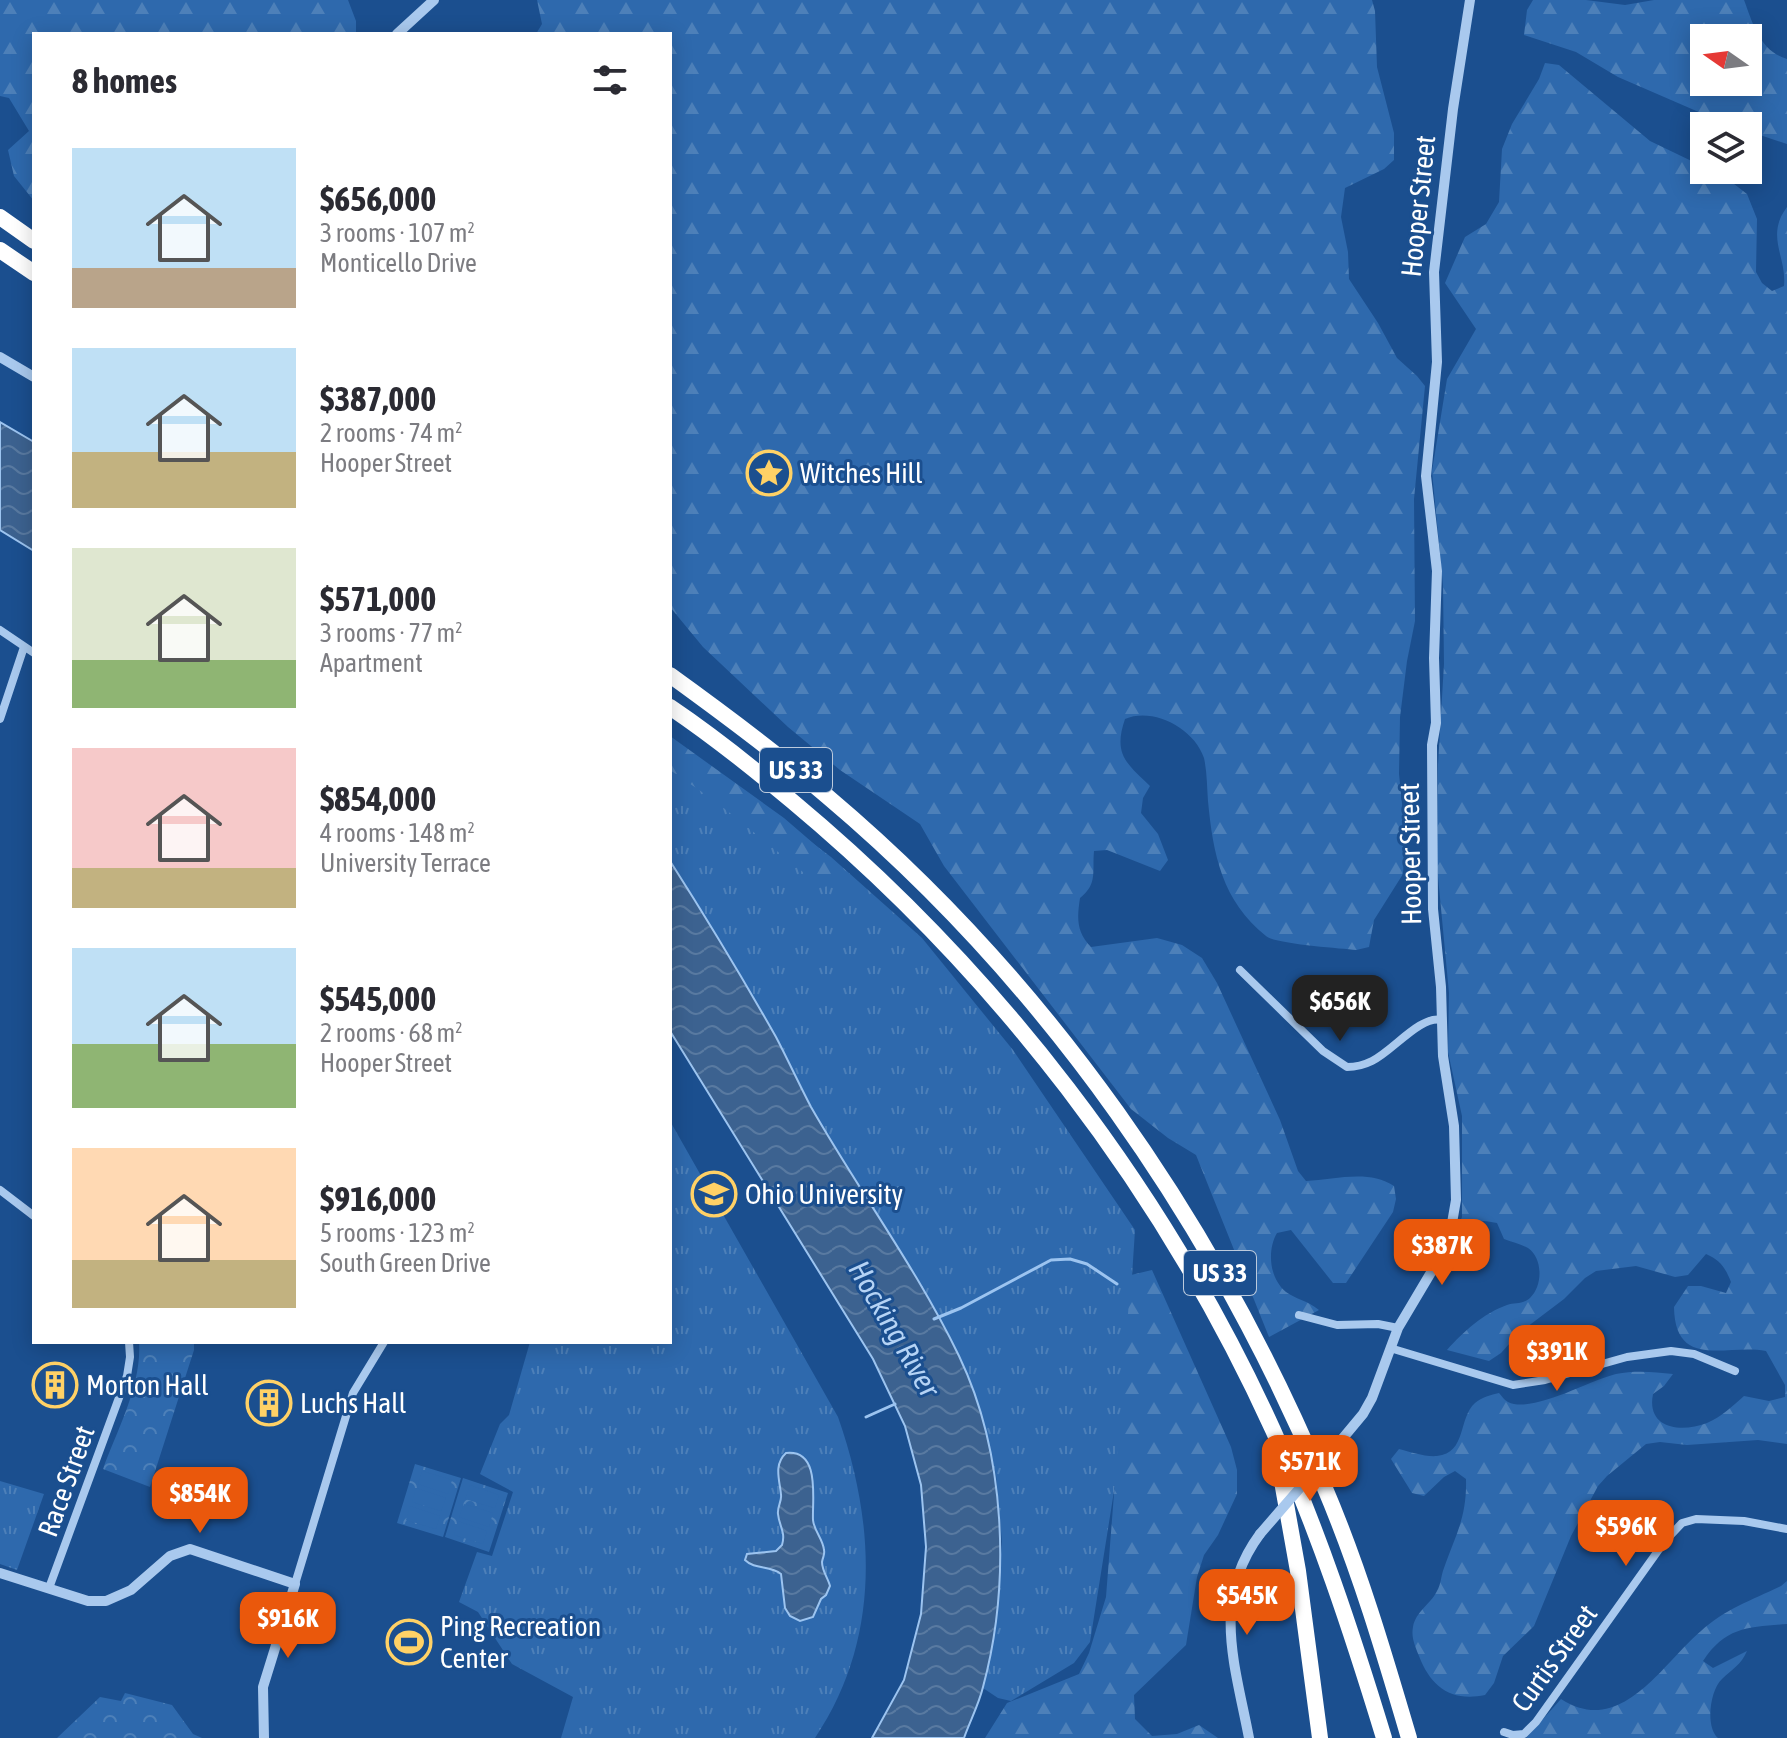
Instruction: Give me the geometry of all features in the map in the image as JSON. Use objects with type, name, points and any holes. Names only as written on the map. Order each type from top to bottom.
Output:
[{"type":"highway","points":[[0,217],[32,240]]},
{"type":"highway","points":[[0,250],[32,272]]},
{"type":"highway","name":"US 33","points":[[672,676],[742,727],[830,798],[913,876],[992,957],[1113,1105],[1202,1240],[1287,1400],[1351,1555],[1409,1738]]},
{"type":"highway","name":"US 33","points":[[672,708],[774,785],[873,872],[970,971],[1032,1042],[1082,1107],[1172,1240],[1227,1337],[1272,1428],[1326,1561],[1384,1738]]},
{"type":"highway","points":[[1272,1428],[1293,1540],[1320,1738]]},
{"type":"street","points":[[399,32],[434,0]]},
{"type":"street","name":"Hooper Street","points":[[1249,1738],[1229,1619],[1242,1562],[1260,1534],[1363,1414],[1398,1328],[1439,1259],[1452,1223],[1456,1200],[1454,1126],[1443,1056],[1433,909],[1432,745],[1436,723],[1434,658],[1437,584],[1426,476],[1437,362],[1434,272],[1453,109],[1470,0]]},
{"type":"street","points":[[0,357],[32,376]]},
{"type":"street","points":[[0,630],[32,652]]},
{"type":"street","points":[[0,719],[24,647]]},
{"type":"street","points":[[1240,970],[1323,1051],[1347,1067],[1370,1062],[1420,1025],[1434,1018],[1442,1020]]},
{"type":"street","points":[[0,1190],[32,1214]]},
{"type":"street","points":[[1299,1315],[1337,1325],[1378,1324],[1398,1328]]},
{"type":"street","name":"Race Street","points":[[49,1588],[127,1376],[129,1344]]},
{"type":"street","points":[[265,1737],[262,1696],[265,1677],[353,1393],[383,1344]]},
{"type":"street","points":[[1390,1348],[1513,1385],[1545,1380],[1627,1357],[1671,1351],[1694,1354],[1735,1371]]},
{"type":"street","name":"Curtis Street","points":[[1504,1732],[1524,1734],[1536,1722],[1665,1541],[1682,1523],[1703,1518],[1787,1529]]},
{"type":"street","points":[[0,1573],[88,1601],[106,1601],[131,1590],[170,1556],[190,1549],[295,1584]]},
{"type":"green space","points":[[0,0],[348,0],[356,21],[356,32],[32,32],[32,198],[14,176],[8,150],[29,131],[9,98],[0,96]]},
{"type":"green space","points":[[537,0],[1372,0],[1377,67],[1394,133],[1394,160],[1384,169],[1345,188],[1341,217],[1348,252],[1349,279],[1397,358],[1425,386],[1414,499],[1415,621],[1400,717],[1399,774],[1405,833],[1403,874],[1374,920],[1369,947],[1356,950],[1323,947],[1266,936],[1239,908],[1222,875],[1213,840],[1205,763],[1199,747],[1182,729],[1171,723],[1160,718],[1136,716],[1125,719],[1121,750],[1128,764],[1150,786],[1143,798],[1141,813],[1158,834],[1168,860],[1160,871],[1107,850],[1094,851],[1092,882],[1080,898],[1078,912],[1080,930],[1091,947],[1157,938],[1182,945],[1202,958],[1217,983],[1280,1120],[1298,1171],[1306,1181],[1362,1177],[1394,1186],[1396,1199],[1393,1212],[1346,1283],[1333,1283],[1291,1230],[1277,1233],[1271,1255],[1276,1279],[1286,1292],[1319,1310],[1269,1337],[1196,1155],[1131,1109],[944,866],[920,824],[840,770],[788,727],[703,647],[672,609],[672,32],[537,32],[542,24]]},
{"type":"green space","points":[[1533,0],[1586,0],[1625,5],[1654,0],[1744,0],[1753,24],[1690,24],[1690,96],[1762,96],[1762,40],[1770,50],[1787,59],[1787,144],[1762,136],[1762,112],[1699,112],[1618,77],[1576,52],[1524,35],[1527,10]]},
{"type":"green space","points":[[1545,63],[1559,65],[1650,141],[1690,160],[1690,184],[1734,184],[1747,194],[1757,219],[1756,272],[1762,283],[1772,291],[1784,286],[1777,237],[1787,207],[1787,1444],[1758,1440],[1687,1445],[1646,1444],[1598,1486],[1571,1536],[1534,1626],[1503,1656],[1494,1683],[1485,1695],[1473,1697],[1452,1694],[1436,1684],[1424,1667],[1413,1638],[1415,1621],[1439,1586],[1463,1515],[1466,1479],[1455,1471],[1424,1496],[1412,1493],[1391,1459],[1399,1449],[1428,1456],[1447,1453],[1458,1442],[1470,1409],[1487,1396],[1499,1393],[1508,1402],[1531,1404],[1623,1373],[1673,1374],[1653,1394],[1652,1406],[1660,1421],[1677,1427],[1707,1423],[1744,1396],[1769,1401],[1785,1397],[1785,1385],[1766,1351],[1706,1350],[1683,1340],[1674,1307],[1688,1286],[1726,1293],[1731,1282],[1722,1265],[1706,1254],[1688,1275],[1675,1277],[1636,1266],[1596,1271],[1489,1361],[1447,1350],[1482,1318],[1530,1298],[1537,1287],[1540,1272],[1533,1253],[1504,1239],[1497,1223],[1483,1221],[1476,1221],[1470,1227],[1442,1263],[1462,1217],[1462,1116],[1448,1052],[1449,993],[1437,866],[1438,765],[1444,664],[1443,585],[1432,471],[1447,379],[1476,329],[1445,283],[1465,237],[1486,224],[1499,202],[1502,149],[1512,124]]},
{"type":"green space","points":[[672,737],[784,818],[849,874],[842,883],[824,887],[715,801],[672,771]]},
{"type":"green space","points":[[672,753],[720,773],[831,857],[922,938],[1013,1050],[1135,1230],[1121,1447],[1090,1642],[1074,1663],[1011,1701],[998,1698],[983,1688],[996,1615],[1002,1542],[996,1475],[981,1416],[960,1358],[921,1287],[811,1107],[741,976],[672,864]]},
{"type":"green space","points":[[672,1125],[838,1417],[851,1458],[865,1540],[866,1581],[861,1622],[852,1662],[815,1738],[561,1738],[573,1697],[512,1664],[478,1612],[459,1602],[477,1552],[492,1556],[513,1492],[480,1474],[500,1424],[509,1415],[529,1344],[672,1344]]},
{"type":"green space","points":[[1152,1270],[1231,1447],[1237,1470],[1237,1494],[1218,1535],[1204,1555],[1197,1577],[1186,1645],[1134,1695],[1135,1719],[1152,1736],[1177,1734],[1199,1725],[1218,1738],[985,1738],[1007,1703],[1079,1674],[1089,1653],[1106,1597],[1131,1275]]},
{"type":"green space","points":[[139,1344],[194,1344],[150,1487],[103,1469],[133,1391]]},
{"type":"green space","points":[[415,1464],[461,1478],[443,1537],[397,1523]]},
{"type":"green space","points":[[422,1471],[452,1480],[448,1494],[418,1484]]},
{"type":"green space","points":[[463,1478],[508,1493],[489,1552],[445,1537]]},
{"type":"green space","points":[[0,1481],[44,1494],[17,1570],[0,1564]]},
{"type":"green space","points":[[470,1485],[499,1495],[495,1508],[465,1499]]},
{"type":"green space","points":[[416,1488],[446,1498],[441,1511],[412,1502]]},
{"type":"green space","points":[[464,1504],[493,1513],[489,1527],[459,1517]]},
{"type":"green space","points":[[410,1506],[440,1516],[436,1529],[406,1520]]},
{"type":"green space","points":[[458,1521],[487,1531],[483,1544],[454,1535]]},
{"type":"green space","points":[[1787,1581],[1787,1624],[1740,1630],[1721,1641],[1703,1661],[1713,1668],[1747,1651],[1714,1691],[1710,1717],[1718,1738],[1526,1738],[1561,1699],[1583,1709],[1603,1709],[1621,1703],[1639,1692],[1710,1623]]},
{"type":"green space","points":[[125,1693],[172,1705],[193,1734],[202,1738],[57,1738],[100,1697],[121,1701]]},
{"type":"water","points":[[0,422],[32,441],[32,550],[0,530]]},
{"type":"water","name":"Hocking River","points":[[672,864],[776,1037],[829,1138],[925,1292],[975,1394],[995,1476],[1000,1562],[992,1647],[981,1693],[964,1738],[872,1738],[904,1680],[921,1614],[926,1547],[921,1485],[905,1426],[873,1359],[672,1034]]},
{"type":"water","points":[[786,1453],[797,1454],[810,1467],[813,1520],[823,1546],[822,1565],[830,1586],[813,1617],[800,1621],[790,1616],[785,1608],[781,1574],[745,1560],[747,1554],[776,1551],[782,1545],[778,1468]]},
{"type":"waterway","points":[[934,1319],[1051,1260],[1070,1259],[1087,1264],[1117,1284]]},
{"type":"waterway","points":[[866,1417],[895,1404]]},
{"type":"place","name":"Witches Hill","points":[[769,473]]},
{"type":"place","name":"Ohio University","points":[[714,1194]]},
{"type":"place","name":"Morton Hall","points":[[55,1385]]},
{"type":"place","name":"Luchs Hall","points":[[269,1403]]},
{"type":"place","name":"Ping Recreation Center","points":[[409,1642]]}]
